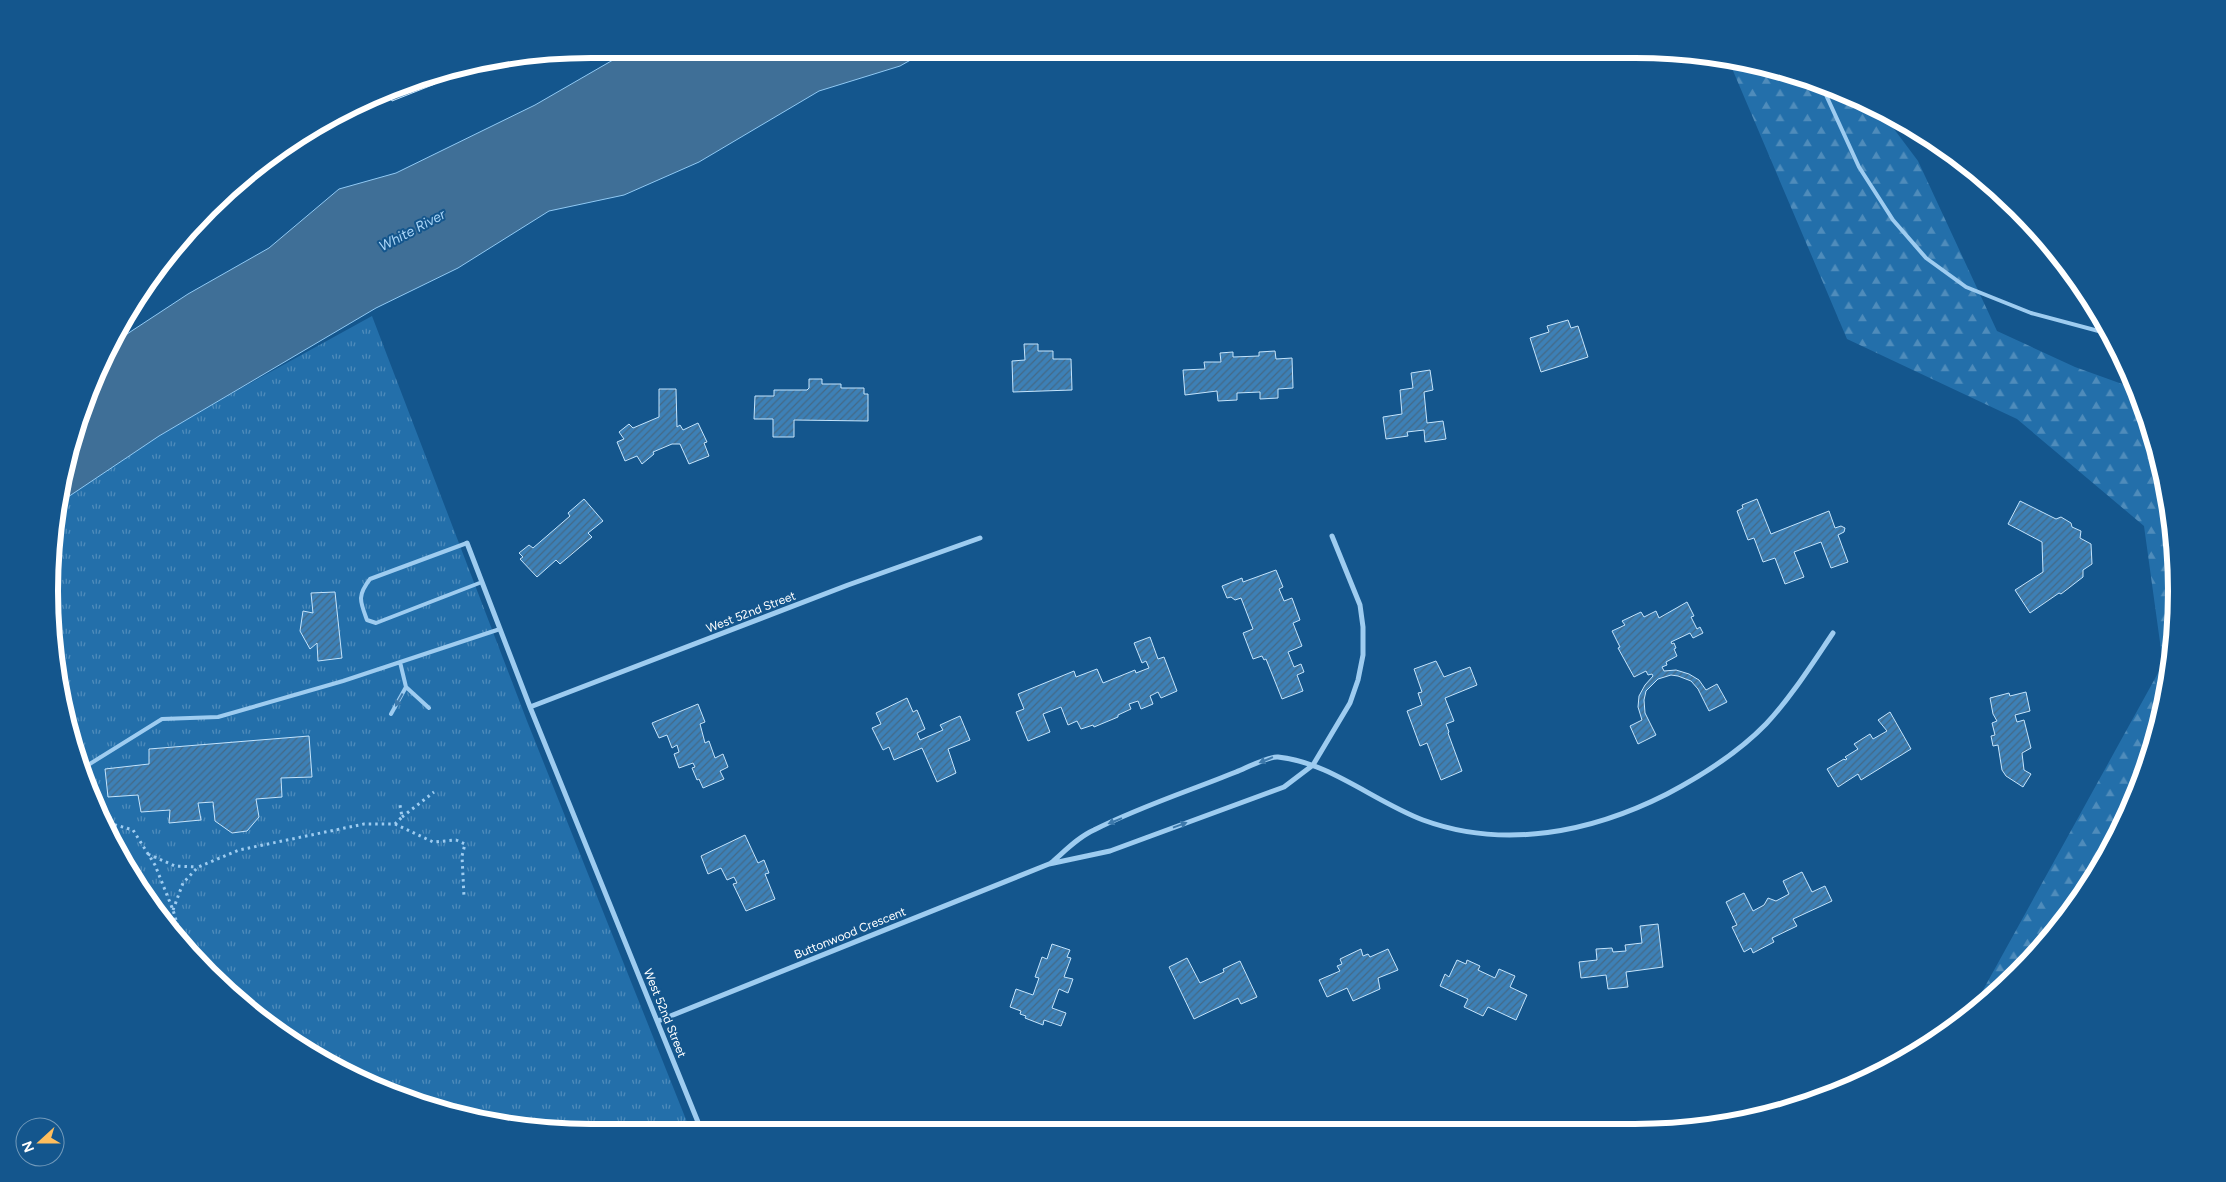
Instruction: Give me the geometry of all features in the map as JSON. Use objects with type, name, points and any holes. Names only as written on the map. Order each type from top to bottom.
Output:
[{"type":"street","points":[[1049,864],[1110,851],[1284,787],[1313,765],[1350,703],[1358,680],[1363,655],[1363,627],[1360,605],[1332,536]]},
{"type":"street","name":"West 52nd Street","points":[[530,708],[831,592],[980,538]]},
{"type":"street","name":"West 52nd Street","points":[[466,543],[530,708],[699,1124]]},
{"type":"street","points":[[1049,864],[1092,830],[1276,756],[1313,765],[1393,807],[1423,820],[1446,826],[1503,834],[1544,833],[1584,827],[1629,812],[1662,796],[1688,783],[1730,756],[1767,723],[1784,703],[1833,633]]},
{"type":"street","name":"Buttonwood Crescent","points":[[658,1021],[1049,864]]},
{"type":"lane","points":[[1825,93],[1859,167],[1893,220],[1926,258],[1966,287],[2031,313],[2101,332]]},
{"type":"lane","points":[[466,543],[370,579],[361,590],[362,605],[367,620],[376,623],[482,582]]},
{"type":"lane","points":[[87,765],[162,719],[218,717],[343,681],[500,629]]},
{"type":"lane","points":[[400,662],[406,686],[429,708]]},
{"type":"lane","points":[[391,714],[406,686]]},
{"type":"path","points":[[395,824],[434,792]]},
{"type":"path","points":[[400,805],[402,817]]},
{"type":"path","points":[[111,824],[133,830],[155,865],[179,929]]},
{"type":"path","points":[[173,910],[183,883],[198,867],[239,850],[364,824],[395,824],[434,842],[456,840],[464,844],[462,856],[464,897]]},
{"type":"path","points":[[148,854],[175,866],[198,867]]},
{"type":"green space","points":[[1731,67],[1806,86],[1839,98],[1889,122],[1918,161],[1997,331],[2075,367],[2128,386],[2150,453],[2164,521],[2168,591],[2167,626],[2164,661],[2158,695],[2140,762],[2128,795],[2113,827],[2079,887],[2036,943],[1978,999],[2163,664],[2144,526],[2017,419],[1847,339]]},
{"type":"green space","points":[[372,316],[527,721],[688,1124],[591,1124],[521,1120],[453,1106],[420,1096],[387,1084],[355,1069],[295,1035],[239,992],[190,943],[147,887],[129,858],[98,795],[86,762],[76,729],[62,661],[58,591],[62,521],[66,498],[159,436]]},
{"type":"water","name":"White River","points":[[616,58],[914,58],[900,66],[819,91],[699,162],[624,195],[549,211],[458,268],[376,308],[159,436],[66,498],[76,453],[86,420],[98,387],[123,336],[188,294],[269,248],[339,189],[396,173],[535,105]]},
{"type":"building","points":[[434,82],[435,84],[392,101],[390,97]]},
{"type":"building","points":[[1568,320],[1571,328],[1578,326],[1588,357],[1541,372],[1530,338],[1549,332],[1547,326]]},
{"type":"building","points":[[1024,344],[1038,344],[1038,351],[1053,351],[1053,359],[1071,359],[1072,390],[1013,392],[1012,361],[1025,360]]},
{"type":"building","points":[[1275,351],[1276,359],[1292,358],[1293,388],[1278,389],[1278,398],[1260,399],[1260,392],[1237,393],[1237,400],[1218,401],[1217,391],[1185,395],[1183,370],[1205,369],[1204,362],[1221,362],[1220,353],[1233,352],[1233,357],[1259,356],[1259,352]]},
{"type":"building","points":[[1430,370],[1433,390],[1424,392],[1427,423],[1443,421],[1446,439],[1425,442],[1424,430],[1407,432],[1408,436],[1386,439],[1383,417],[1402,414],[1400,390],[1413,388],[1411,373]]},
{"type":"building","points":[[809,379],[822,379],[822,384],[841,384],[841,388],[864,388],[864,394],[868,394],[868,421],[794,420],[794,437],[773,437],[773,419],[754,419],[755,396],[774,396],[774,390],[807,390],[809,388]]},
{"type":"building","points":[[659,389],[676,389],[677,427],[680,425],[683,430],[698,423],[707,442],[704,443],[709,456],[689,464],[680,444],[672,444],[653,452],[654,454],[642,464],[637,456],[625,461],[617,442],[624,439],[619,432],[629,424],[633,428],[659,417]]},
{"type":"building","points":[[584,499],[603,521],[588,533],[592,537],[560,564],[556,560],[537,577],[520,559],[523,557],[519,553],[529,545],[533,548],[570,516],[568,513]]},
{"type":"building","points":[[1757,499],[1771,534],[1829,511],[1835,528],[1841,526],[1845,528],[1844,532],[1838,535],[1848,562],[1831,568],[1821,542],[1794,552],[1804,577],[1785,584],[1775,558],[1763,562],[1754,538],[1748,540],[1737,511],[1743,508],[1742,505]]},
{"type":"building","points":[[2020,501],[2056,519],[2061,517],[2071,523],[2072,527],[2081,531],[2080,538],[2091,544],[2092,564],[2083,570],[2083,577],[2061,594],[2059,593],[2030,613],[2015,590],[2043,572],[2042,542],[2008,524]]},
{"type":"building","points":[[1276,570],[1283,587],[1279,589],[1284,601],[1292,598],[1300,620],[1293,623],[1302,646],[1288,652],[1294,667],[1301,664],[1304,672],[1297,675],[1303,691],[1282,699],[1266,659],[1264,660],[1262,656],[1253,659],[1243,633],[1253,629],[1241,598],[1235,600],[1231,597],[1227,598],[1222,586],[1242,578],[1243,582]]},
{"type":"building","points":[[335,592],[342,658],[318,661],[317,643],[310,649],[300,631],[303,611],[313,613],[311,593]]},
{"type":"building","points":[[1687,602],[1694,616],[1691,617],[1697,629],[1700,627],[1703,633],[1693,638],[1690,633],[1671,642],[1672,644],[1674,643],[1677,656],[1666,662],[1667,665],[1662,667],[1664,671],[1676,670],[1689,674],[1699,680],[1706,690],[1717,684],[1727,702],[1709,711],[1698,689],[1691,681],[1671,675],[1658,679],[1646,691],[1644,700],[1645,713],[1656,735],[1638,744],[1630,726],[1642,720],[1638,707],[1639,696],[1653,676],[1652,674],[1648,675],[1646,671],[1634,677],[1618,648],[1620,647],[1612,631],[1625,625],[1622,621],[1641,612],[1644,617],[1656,611],[1659,618]]},
{"type":"building","points":[[1150,637],[1158,659],[1164,657],[1177,691],[1161,698],[1158,692],[1150,696],[1153,704],[1141,709],[1138,701],[1129,704],[1131,709],[1118,715],[1118,717],[1094,727],[1093,725],[1081,729],[1077,721],[1068,725],[1061,707],[1043,714],[1050,732],[1028,741],[1016,712],[1024,709],[1018,694],[1074,671],[1076,677],[1097,669],[1103,683],[1135,670],[1136,673],[1149,668],[1146,661],[1142,663],[1134,643]]},
{"type":"building","points":[[1436,661],[1444,677],[1470,667],[1477,685],[1445,698],[1454,721],[1446,724],[1448,733],[1462,771],[1441,780],[1427,743],[1420,746],[1407,711],[1422,705],[1418,693],[1422,692],[1414,669]]},
{"type":"building","points":[[2026,692],[2030,711],[2015,715],[2017,722],[2024,720],[2031,748],[2022,753],[2024,770],[2031,774],[2023,787],[2006,776],[2002,770],[1998,745],[1993,746],[1991,736],[1995,735],[1992,723],[1997,721],[1993,714],[1990,698],[2009,693],[2010,696]]},
{"type":"building","points":[[907,698],[913,712],[917,710],[925,729],[917,733],[920,740],[943,730],[940,725],[960,716],[970,740],[948,749],[956,773],[937,782],[922,748],[894,760],[889,747],[883,750],[872,728],[881,724],[876,713]]},
{"type":"building","points":[[698,704],[705,722],[700,724],[705,743],[709,741],[715,758],[723,754],[728,767],[720,771],[724,779],[703,788],[692,768],[695,767],[693,763],[679,768],[674,754],[679,752],[677,745],[672,748],[667,735],[659,738],[652,723]]},
{"type":"building","points":[[1890,712],[1911,749],[1861,780],[1858,774],[1838,787],[1827,769],[1847,759],[1845,757],[1858,749],[1854,744],[1870,734],[1873,739],[1887,731],[1878,720]]},
{"type":"building","points":[[309,736],[312,777],[281,778],[282,797],[256,799],[259,817],[247,831],[232,833],[215,821],[213,802],[198,803],[201,820],[169,823],[170,810],[141,812],[138,795],[108,797],[105,769],[149,764],[149,749]]},
{"type":"building","points":[[745,835],[758,863],[764,860],[769,873],[765,874],[775,899],[746,911],[733,884],[737,883],[734,877],[727,880],[721,868],[708,874],[701,856]]},
{"type":"building","points":[[1802,872],[1812,892],[1825,886],[1832,901],[1793,919],[1797,926],[1772,938],[1774,942],[1753,953],[1751,948],[1744,952],[1732,927],[1737,925],[1726,902],[1744,893],[1753,911],[1764,905],[1768,898],[1776,901],[1789,894],[1783,881]]},
{"type":"building","points":[[1658,924],[1663,967],[1626,972],[1628,987],[1608,989],[1606,975],[1581,978],[1579,962],[1597,960],[1596,949],[1612,948],[1613,952],[1626,951],[1625,945],[1642,943],[1640,926]]},
{"type":"building","points":[[1052,944],[1070,950],[1067,957],[1071,958],[1064,977],[1073,979],[1068,993],[1059,989],[1052,1008],[1066,1013],[1061,1026],[1044,1020],[1043,1025],[1025,1018],[1026,1016],[1020,1014],[1021,1011],[1010,1007],[1016,989],[1033,995],[1039,978],[1035,977],[1042,957],[1047,959]]},
{"type":"building","points":[[1361,949],[1363,956],[1368,954],[1370,957],[1388,949],[1398,970],[1378,978],[1380,989],[1353,1001],[1347,988],[1327,997],[1319,980],[1340,971],[1337,966],[1342,964],[1340,959]]},
{"type":"building","points":[[1187,958],[1200,983],[1224,972],[1223,969],[1240,961],[1257,997],[1241,1004],[1238,998],[1194,1019],[1169,967]]},
{"type":"building","points":[[1457,960],[1466,964],[1467,960],[1480,966],[1478,970],[1495,978],[1499,969],[1515,976],[1510,987],[1527,995],[1516,1020],[1488,1007],[1483,1016],[1464,1007],[1468,999],[1440,986],[1445,974],[1449,977]]}]
